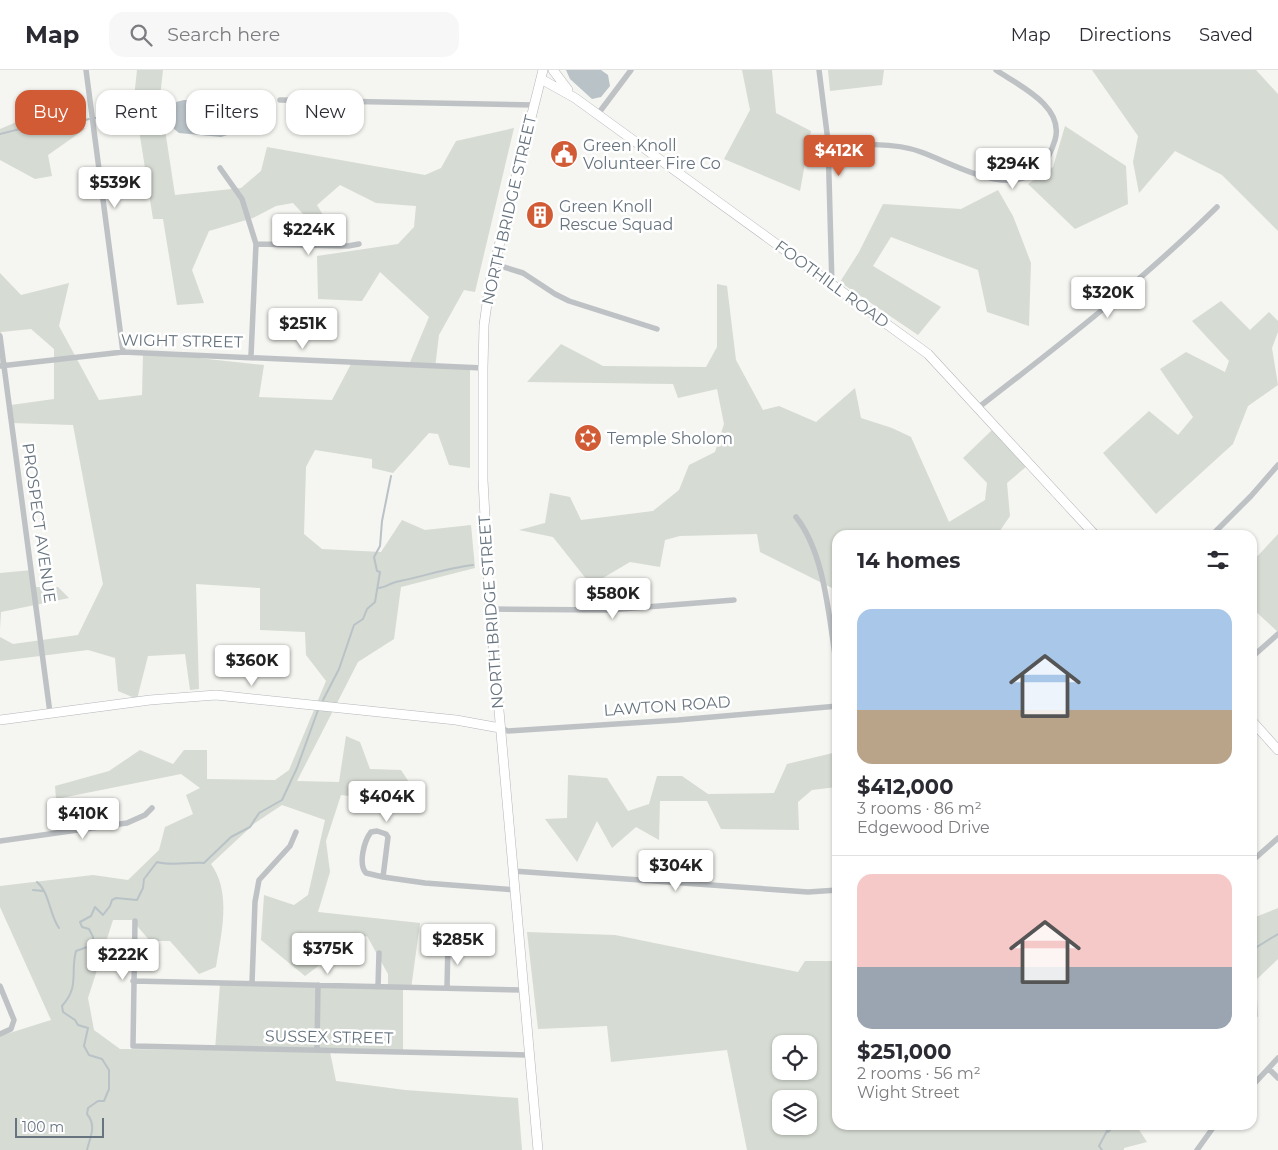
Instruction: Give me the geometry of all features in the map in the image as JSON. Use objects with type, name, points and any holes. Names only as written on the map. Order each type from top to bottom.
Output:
[{"type":"street","points":[[86,70],[123,352]]},
{"type":"street","points":[[553,70],[564,87],[575,98]]},
{"type":"street","points":[[598,114],[631,70]]},
{"type":"street","points":[[819,70],[828,150],[832,286]]},
{"type":"street","points":[[828,150],[862,146],[902,147],[921,151],[967,172],[998,179],[1030,177],[1043,167],[1051,150],[1056,134],[1055,123],[1048,109],[1041,101],[996,70]]},
{"type":"street","name":"FOOTHILL ROAD","points":[[542,74],[928,354],[1090,530]]},
{"type":"street","name":"NORTH BRIDGE STREET","points":[[538,1150],[528,1055],[490,609],[483,480],[483,368],[486,303],[542,74]]},
{"type":"street","points":[[280,100],[534,106]]},
{"type":"street","points":[[220,168],[242,199],[256,244],[252,356]]},
{"type":"street","points":[[978,407],[1071,336],[1191,233],[1217,207]]},
{"type":"street","points":[[256,244],[348,246],[359,244]]},
{"type":"street","points":[[494,264],[528,276],[554,294],[569,301],[657,329]]},
{"type":"street","name":"PROSPECT AVENUE","points":[[0,336],[2,366],[50,713]]},
{"type":"street","name":"WIGHT STREET","points":[[2,366],[123,352],[252,356],[305,361],[483,368]]},
{"type":"street","points":[[1217,530],[1251,496],[1278,465]]},
{"type":"street","points":[[796,517],[811,540],[821,574],[832,638]]},
{"type":"street","points":[[490,609],[609,610],[734,600]]},
{"type":"street","points":[[1257,653],[1278,634]]},
{"type":"street","points":[[0,720],[175,698],[216,695],[456,720],[500,728]]},
{"type":"street","name":"LAWTON ROAD","points":[[500,728],[508,732],[832,707]]},
{"type":"street","points":[[1257,727],[1278,750]]},
{"type":"street","points":[[0,841],[127,822],[145,815],[152,808]]},
{"type":"street","points":[[252,983],[255,902],[258,880],[290,846],[296,832]]},
{"type":"street","points":[[383,876],[388,837],[382,832],[371,832],[366,841],[363,870],[369,875],[425,883],[515,890]]},
{"type":"street","points":[[1257,857],[1278,838]]},
{"type":"street","points":[[513,871],[808,892],[832,890]]},
{"type":"street","points":[[135,921],[134,981],[523,990]]},
{"type":"street","points":[[447,988],[448,942]]},
{"type":"street","points":[[378,987],[379,953]]},
{"type":"street","name":"SUSSEX STREET","points":[[134,981],[133,1046],[528,1055]]},
{"type":"street","points":[[317,1050],[318,985]]},
{"type":"street","points":[[0,986],[14,1020],[11,1029],[0,1034]]},
{"type":"street","points":[[1257,1081],[1278,1058]]},
{"type":"street","points":[[1269,1069],[1278,1078]]},
{"type":"street","points":[[1197,1150],[1211,1130]]},
{"type":"shaded area","points":[[137,70],[163,70],[161,90],[135,90]]},
{"type":"shaded area","points":[[566,70],[601,70],[608,75],[610,86],[601,97],[592,99],[570,79]]},
{"type":"shaded area","points":[[742,70],[772,70],[776,113],[811,131],[800,191],[724,159],[750,110]]},
{"type":"shaded area","points":[[828,70],[884,70],[882,85],[830,91]]},
{"type":"shaded area","points":[[1092,70],[1256,70],[1278,94],[1278,231],[1222,175],[1175,151],[1139,193],[1133,162],[1138,136]]},
{"type":"shaded area","points":[[186,100],[186,134],[176,131],[176,102]]},
{"type":"shaded area","points":[[15,123],[15,135],[76,135],[48,155],[52,176],[35,179],[0,160],[0,129]]},
{"type":"shaded area","points":[[1065,126],[1126,166],[1128,204],[1075,229],[1028,184],[1053,167]]},
{"type":"shaded area","points":[[514,128],[475,292],[464,290],[439,335],[435,368],[470,368],[470,468],[449,465],[438,434],[429,433],[393,473],[372,468],[372,459],[315,450],[306,467],[304,534],[322,549],[381,552],[402,520],[425,530],[471,525],[475,568],[401,587],[394,639],[358,662],[297,781],[339,782],[346,736],[360,742],[370,769],[401,770],[418,796],[415,804],[341,795],[326,841],[330,872],[318,912],[420,923],[411,989],[403,990],[403,1053],[330,1052],[336,1081],[405,1090],[518,1098],[522,1150],[0,1150],[0,1036],[51,1020],[0,907],[0,886],[93,875],[128,880],[159,850],[165,827],[193,814],[186,795],[200,788],[181,774],[56,799],[55,786],[109,771],[140,750],[173,764],[184,750],[207,750],[207,779],[275,780],[289,770],[326,681],[306,655],[305,632],[260,630],[260,588],[196,584],[199,689],[190,690],[185,654],[148,656],[137,699],[118,691],[115,658],[88,650],[0,661],[0,637],[13,644],[78,635],[103,584],[73,425],[12,423],[11,405],[54,399],[54,349],[31,329],[1,332],[6,367],[0,368],[0,273],[21,295],[69,283],[59,326],[99,400],[142,395],[143,353],[152,353],[264,365],[259,397],[332,400],[351,364],[408,367],[429,317],[380,272],[362,301],[318,299],[317,256],[398,244],[414,227],[416,206],[376,203],[340,185],[317,205],[326,220],[315,227],[293,203],[276,206],[253,218],[209,231],[192,270],[204,303],[177,305],[163,219],[153,219],[140,135],[166,135],[175,195],[241,188],[261,171],[267,147],[425,175],[441,168],[456,141]],"holes":[[[282,805],[325,820],[308,895],[294,905],[264,895],[261,940],[305,976],[325,961],[348,964],[354,940],[367,936],[388,974],[388,989],[220,984],[215,1050],[120,1049],[94,1030],[88,998],[113,920],[132,920],[150,941],[170,941],[199,974],[216,967],[222,928],[223,901],[217,875],[211,864],[255,823]]]},
{"type":"shaded area","points":[[200,135],[228,135],[221,137]]},
{"type":"shaded area","points":[[998,190],[1013,216],[1031,263],[1029,326],[987,312],[978,270],[891,237],[873,266],[941,307],[918,335],[840,282],[859,252],[883,204],[961,209]]},
{"type":"shaded area","points":[[717,284],[727,286],[736,360],[763,410],[779,406],[816,422],[855,388],[861,418],[892,428],[911,437],[949,522],[985,500],[987,483],[963,458],[992,430],[1027,466],[1007,483],[1010,516],[1000,530],[832,530],[832,588],[760,552],[757,534],[680,536],[665,540],[660,567],[630,562],[591,585],[553,537],[519,530],[545,523],[550,493],[570,497],[581,520],[653,511],[679,490],[689,465],[715,452],[724,424],[717,389],[678,398],[673,384],[527,382],[561,344],[603,366],[706,367],[717,347]]},
{"type":"shaded area","points":[[1221,301],[1250,330],[1269,312],[1278,321],[1278,332],[1272,348],[1278,385],[1248,406],[1233,444],[1156,514],[1103,453],[1149,411],[1178,435],[1193,417],[1160,369],[1186,352],[1225,372],[1229,361],[1192,321]]},
{"type":"shaded area","points":[[1278,534],[1278,632],[1257,613],[1257,557]]},
{"type":"shaded area","points":[[32,570],[34,587],[58,587],[69,598],[1,612],[0,629],[0,573]]},
{"type":"shaded area","points":[[832,753],[832,788],[812,790],[798,802],[799,830],[721,829],[707,801],[660,801],[659,840],[636,827],[612,848],[597,821],[577,862],[545,819],[567,818],[568,775],[607,778],[628,811],[649,804],[657,776],[682,776],[708,794],[774,793],[787,764]]},
{"type":"shaded area","points":[[1278,908],[1278,959],[1257,979],[1257,916]]},
{"type":"shaded area","points":[[527,932],[615,935],[798,972],[805,961],[832,961],[832,1130],[1139,1130],[1147,1142],[1124,1148],[1124,1150],[747,1150],[727,1050],[611,1062],[607,1026],[538,1029]]},
{"type":"waterway","points":[[0,134],[59,119],[78,122],[89,119]]},
{"type":"waterway","points":[[322,702],[339,669],[354,625],[363,619],[367,609],[375,602],[380,572],[377,571],[374,557],[380,546],[382,521],[391,476]]},
{"type":"waterway","points":[[378,588],[454,568],[473,565]]},
{"type":"waterway","points":[[87,1150],[92,1127],[87,1114],[88,1108],[98,1101],[104,1101],[109,1089],[109,1070],[102,1059],[89,1055],[84,1046],[88,1028],[78,1025],[75,1020],[63,1012],[62,1006],[68,999],[73,986],[76,951],[93,945],[93,937],[89,929],[82,927],[80,922],[91,916],[95,907],[103,915],[112,900],[116,898],[137,900],[143,888],[144,879],[157,862],[167,864],[204,863],[231,837],[250,827],[259,813],[282,800],[297,768],[318,710]]},
{"type":"waterway","points":[[37,882],[45,892],[59,928]]},
{"type":"waterway","points":[[33,890],[43,891]]},
{"type":"waterway","points":[[1257,947],[1278,934]]},
{"type":"waterway","points":[[1102,1150],[1099,1146],[1107,1130]]},
{"type":"place","name":"Green Knoll Volunteer Fire Co","points":[[564,154]]},
{"type":"place","name":"Green Knoll Rescue Squad","points":[[540,215]]},
{"type":"place","name":"Temple Sholom","points":[[588,438]]}]
